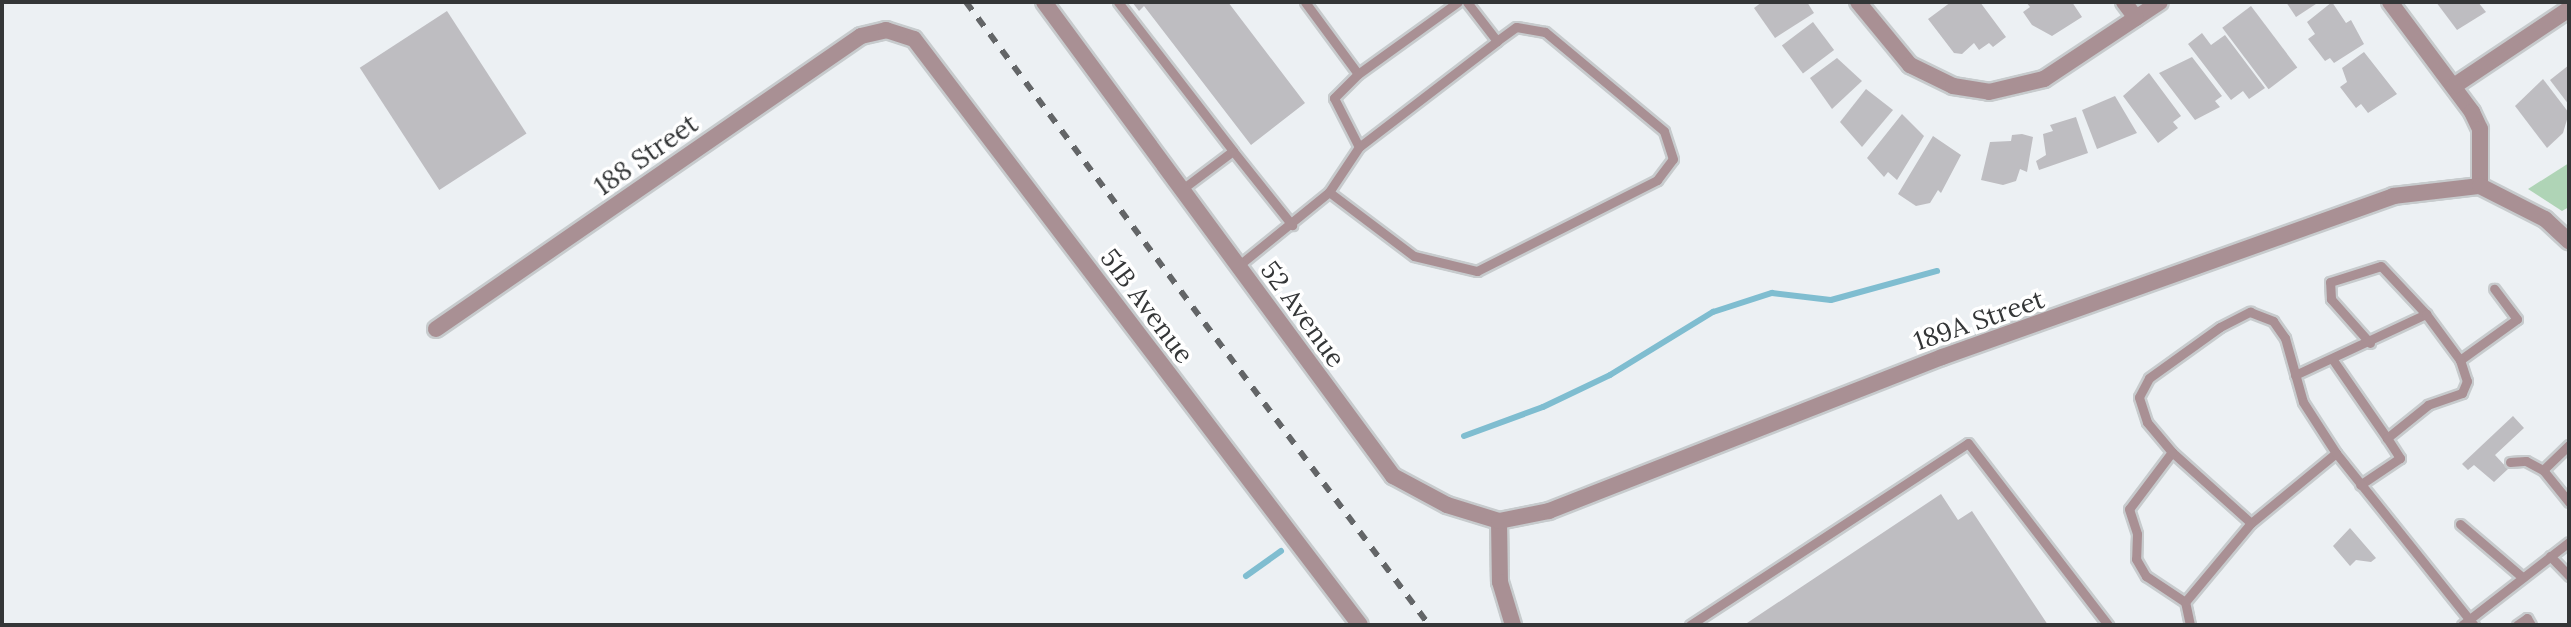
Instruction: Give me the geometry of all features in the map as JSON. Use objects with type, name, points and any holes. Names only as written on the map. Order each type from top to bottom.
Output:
[{"type":"street","name":"52 Avenue","points":[[1044,2],[1393,476],[1447,505],[1499,521]]},
{"type":"street","points":[[1858,2],[1910,65],[1977,92],[2007,91],[2044,79],[2160,2]]},
{"type":"street","points":[[2124,2],[2136,18]]},
{"type":"street","points":[[2390,2],[2454,86],[2480,129],[2480,186],[2545,219],[2568,239]]},
{"type":"street","points":[[2454,86],[2569,9]]},
{"type":"street","name":"188 Street","points":[[436,329],[861,36],[886,30]]},
{"type":"street","name":"51B Avenue","points":[[886,30],[914,39],[1360,625]]},
{"type":"street","name":"189A Street","points":[[1499,521],[1549,511],[1825,401],[2393,196],[2480,186]]},
{"type":"street","points":[[1499,521],[1500,582],[1513,625]]},
{"type":"lane","points":[[1118,2],[1292,225]]},
{"type":"lane","points":[[1305,2],[1358,74]]},
{"type":"lane","points":[[1359,147],[1334,98],[1358,74],[1458,2]]},
{"type":"lane","points":[[1467,2],[1497,41]]},
{"type":"lane","points":[[1238,266],[1329,192],[1359,147],[1516,27],[1545,32],[1664,131],[1673,159],[1657,180],[1477,271],[1414,256],[1329,192]]},
{"type":"lane","points":[[1181,190],[1233,151]]},
{"type":"lane","points":[[2370,343],[2331,299],[2330,282],[2381,266],[2426,314],[2460,360],[2467,381],[2462,393],[2428,405],[2387,438]]},
{"type":"lane","points":[[2460,360],[2517,319],[2494,289]]},
{"type":"lane","points":[[2251,523],[2172,452],[2147,422],[2139,397],[2149,378],[2220,327],[2250,312],[2273,321],[2285,338],[2303,402],[2336,453],[2468,622],[2569,542]]},
{"type":"lane","points":[[2295,375],[2370,343],[2426,314]]},
{"type":"lane","points":[[2333,360],[2400,458],[2360,485]]},
{"type":"lane","points":[[1690,625],[1968,443],[2108,625]]},
{"type":"lane","points":[[2543,470],[2569,445]]},
{"type":"lane","points":[[2172,452],[2129,509],[2137,534],[2136,559],[2146,576],[2185,602],[2190,625]]},
{"type":"lane","points":[[2185,602],[2251,523],[2336,453]]},
{"type":"lane","points":[[2510,462],[2526,461],[2543,470],[2569,502]]},
{"type":"lane","points":[[2460,524],[2522,577]]},
{"type":"lane","points":[[2550,556],[2569,576]]},
{"type":"lane","points":[[2517,625],[2527,618],[2531,625]]},
{"type":"green space","points":[[2569,163],[2569,207],[2562,211],[2528,189]]},
{"type":"building","points":[[1132,2],[1228,2],[1305,103],[1251,145],[1144,6],[1139,11]]},
{"type":"building","points":[[1762,2],[1807,2],[1814,13],[1775,38],[1754,8]]},
{"type":"building","points":[[1951,2],[1980,2],[2006,37],[1993,47],[1989,43],[1979,50],[1974,43],[1962,54],[1954,53],[1928,19]]},
{"type":"building","points":[[2026,2],[2072,2],[2082,17],[2052,36],[2032,25],[2023,12],[2030,7]]},
{"type":"building","points":[[2286,2],[2319,2],[2296,17]]},
{"type":"building","points":[[2332,2],[2346,23],[2351,20],[2364,44],[2334,63],[2330,58],[2325,61],[2308,39],[2315,34],[2307,22]]},
{"type":"building","points":[[2436,2],[2478,2],[2486,12],[2457,30]]},
{"type":"building","points":[[2251,6],[2297,67],[2269,89],[2222,28]]},
{"type":"building","points":[[447,11],[527,133],[439,190],[360,68]]},
{"type":"building","points":[[1813,22],[1834,50],[1803,73],[1782,45]]},
{"type":"building","points":[[2202,33],[2211,45],[2225,35],[2265,88],[2249,99],[2243,91],[2231,100],[2188,44]]},
{"type":"building","points":[[2364,52],[2397,94],[2368,113],[2361,104],[2356,108],[2340,87],[2347,82],[2342,68]]},
{"type":"building","points":[[2192,57],[2222,96],[2215,101],[2220,107],[2195,120],[2159,73]]},
{"type":"building","points":[[1837,58],[1862,81],[1832,109],[1810,78]]},
{"type":"building","points":[[2569,65],[2569,105],[2550,80]]},
{"type":"building","points":[[2149,73],[2181,116],[2173,122],[2178,128],[2158,143],[2123,96]]},
{"type":"building","points":[[2543,79],[2569,113],[2563,133],[2547,148],[2515,106]]},
{"type":"building","points":[[1866,89],[1893,110],[1862,147],[1840,122]]},
{"type":"building","points":[[2115,96],[2137,133],[2097,149],[2082,110]]},
{"type":"building","points":[[1902,114],[1924,136],[1897,180],[1888,172],[1884,177],[1867,158]]},
{"type":"building","points":[[2076,117],[2088,153],[2039,170],[2036,161],[2046,155],[2043,134],[2053,131],[2050,125]]},
{"type":"building","points":[[2012,135],[2033,137],[2027,172],[2020,169],[2016,181],[2003,185],[1981,180],[1990,142],[2011,141]]},
{"type":"building","points":[[1933,136],[1961,155],[1941,193],[1938,190],[1930,203],[1916,206],[1898,194]]},
{"type":"building","points":[[2513,416],[2524,428],[2495,455],[2508,469],[2494,482],[2474,465],[2468,470],[2462,464]]},
{"type":"building","points":[[1941,494],[1958,520],[1972,511],[2048,625],[1744,625]]},
{"type":"building","points":[[2350,528],[2376,558],[2371,562],[2356,560],[2350,566],[2333,546]]},
{"type":"waterway","points":[[1464,436],[1543,407],[1610,375],[1713,312],[1772,293],[1831,300],[1937,271]]},
{"type":"waterway","points":[[1246,576],[1281,551]]},
{"type":"railway","points":[[966,2],[1429,625]]}]
